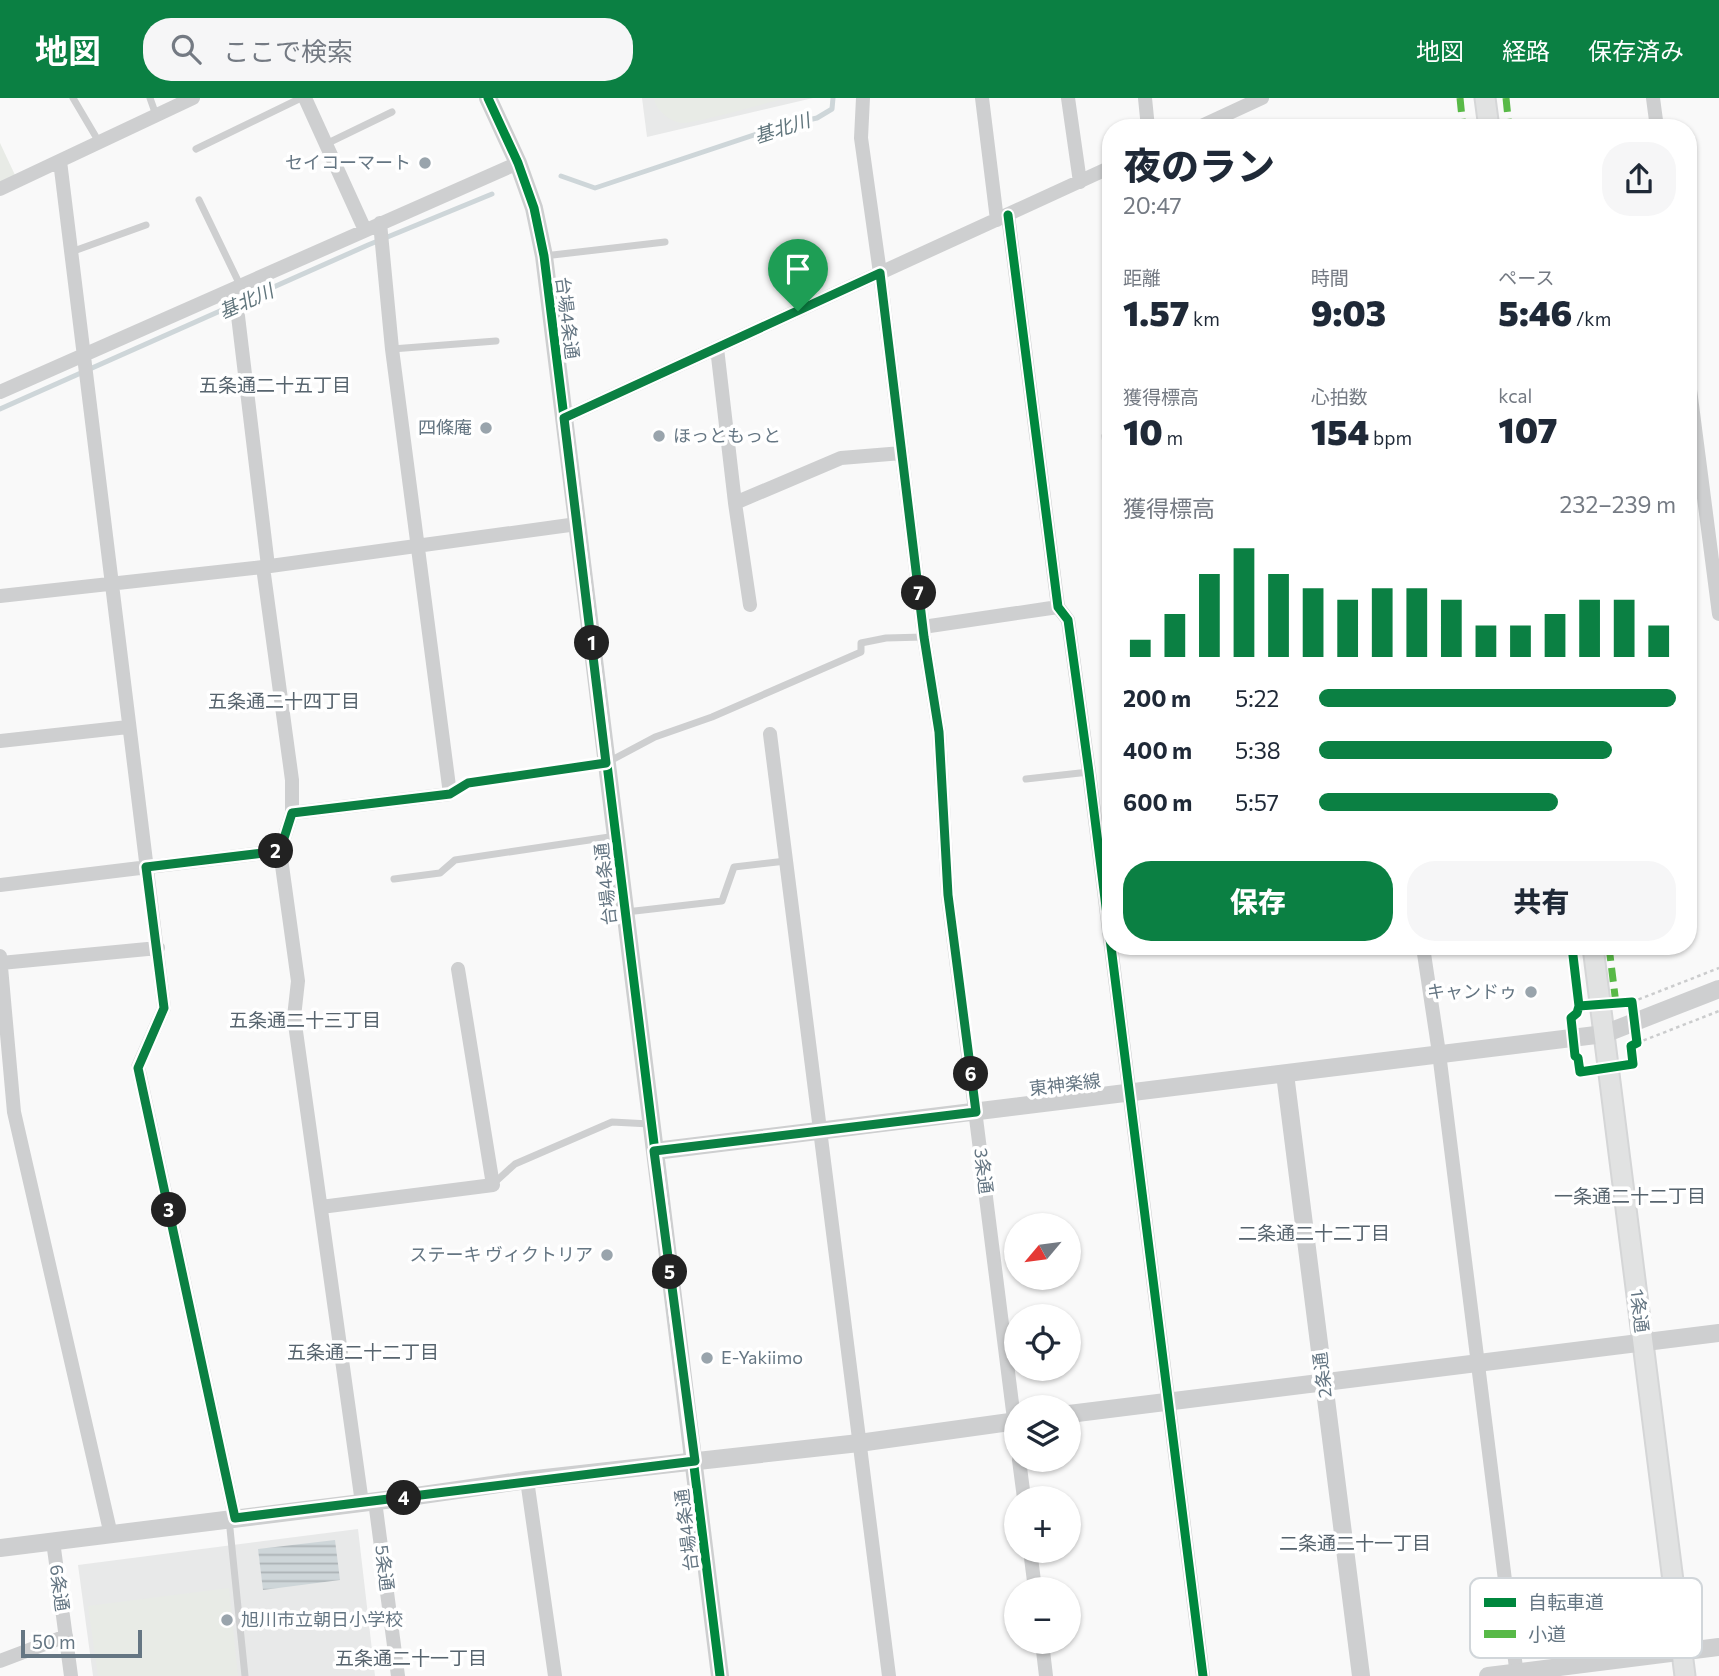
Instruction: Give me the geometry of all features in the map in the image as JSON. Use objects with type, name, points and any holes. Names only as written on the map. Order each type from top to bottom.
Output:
[{"type":"main road","points":[[1485,98],[1488,119]]},
{"type":"main road","name":"1条通","points":[[1594,955],[1673,1578]]},
{"type":"main road","name":"1条通","points":[[1683,1658],[1685,1676]]},
{"type":"street","points":[[0,189],[192,98]]},
{"type":"street","points":[[303,98],[365,230]]},
{"type":"street","name":"台場4条通","points":[[488,98],[518,163],[534,208],[544,256],[720,1676]]},
{"type":"street","name":"3条通","points":[[863,98],[861,138],[939,732],[948,895],[1012,1395]]},
{"type":"street","points":[[982,98],[1002,217],[1058,607],[1068,620],[1102,876]]},
{"type":"street","points":[[1068,98],[1080,182]]},
{"type":"street","points":[[1145,98],[1147,119]]},
{"type":"street","points":[[1213,119],[1244,102],[1262,98]]},
{"type":"street","points":[[1653,98],[1656,119]]},
{"type":"street","points":[[60,161],[164,1008],[138,1068],[232,1518]]},
{"type":"street","points":[[0,392],[85,357],[365,230],[381,228],[518,163]]},
{"type":"street","points":[[564,418],[1102,171]]},
{"type":"street","points":[[292,813],[450,794],[392,349],[381,228]]},
{"type":"street","points":[[0,885],[280,851],[292,813],[292,780],[238,316]]},
{"type":"street","points":[[717,348],[734,503],[750,605]]},
{"type":"street","points":[[734,503],[841,458],[902,453]]},
{"type":"street","points":[[1697,455],[1719,614]]},
{"type":"street","points":[[0,596],[265,566],[577,524]]},
{"type":"street","points":[[924,632],[1058,607]]},
{"type":"street","points":[[0,741],[128,727]]},
{"type":"street","points":[[770,734],[888,1676]]},
{"type":"street","name":"5条通","points":[[280,851],[298,981],[294,1017],[321,1207],[398,1676]]},
{"type":"street","points":[[1,963],[158,948]]},
{"type":"street","points":[[1112,955],[1203,1676]]},
{"type":"street","points":[[1424,955],[1505,1578]]},
{"type":"street","points":[[0,956],[14,1111],[111,1535]]},
{"type":"street","points":[[321,1207],[493,1185],[458,969]]},
{"type":"street","name":"東神楽線","points":[[654,1151],[1604,1034],[1719,989]]},
{"type":"street","name":"2条通","points":[[1285,1074],[1362,1676]]},
{"type":"street","points":[[1081,1413],[1719,1332]]},
{"type":"street","points":[[0,1548],[527,1480],[859,1443],[1004,1423]]},
{"type":"street","points":[[527,1480],[555,1676]]},
{"type":"street","name":"6条通","points":[[53,1541],[71,1676]]},
{"type":"street","points":[[0,1661],[66,1636]]},
{"type":"street","points":[[1043,1654],[1046,1676]]},
{"type":"street","points":[[1488,1676],[1632,1658]]},
{"type":"lane","points":[[73,98],[99,142]]},
{"type":"lane","points":[[150,98],[156,115]]},
{"type":"lane","points":[[196,149],[303,98]]},
{"type":"lane","points":[[326,144],[391,112]]},
{"type":"lane","points":[[199,200],[240,285]]},
{"type":"lane","points":[[70,253],[146,225]]},
{"type":"lane","points":[[544,256],[665,242]]},
{"type":"lane","points":[[392,349],[496,341]]},
{"type":"lane","points":[[450,794],[468,783],[606,763],[655,737],[712,717],[861,652],[861,643],[924,632]]},
{"type":"lane","points":[[1026,779],[1089,772]]},
{"type":"lane","points":[[394,879],[440,873],[454,860],[617,836]]},
{"type":"lane","points":[[625,912],[722,901],[734,867],[786,861]]},
{"type":"lane","points":[[493,1185],[515,1164],[612,1122],[651,1124]]},
{"type":"lane","points":[[232,1518],[245,1676]]},
{"type":"path","points":[[1632,1002],[1719,968]]},
{"type":"path","points":[[1637,1043],[1719,1011]]},
{"type":"shaded area","points":[[642,98],[813,98],[647,137]]},
{"type":"shaded area","points":[[654,98],[786,98],[680,123],[664,114],[657,107]]},
{"type":"shaded area","points":[[0,143],[15,175],[0,182]]},
{"type":"shaded area","name":"旭川市立朝日小学校","points":[[358,1529],[375,1676],[93,1676],[78,1565]]},
{"type":"shaded area","points":[[335,1540],[340,1580],[263,1590],[258,1549]]},
{"type":"shaded area","points":[[229,1588],[238,1676],[98,1676],[88,1606]]},
{"type":"waterway","name":"基北川","points":[[561,176],[595,188],[781,126],[817,118],[832,109],[833,98]]},
{"type":"waterway","name":"基北川","points":[[0,409],[368,245],[492,194]]},
{"type":"marked path","points":[[1460,98],[1462,119]]},
{"type":"marked path","points":[[1506,98],[1508,119]]},
{"type":"marked path","points":[[1610,955],[1616,1004]]},
{"type":"cycle path","points":[[488,98],[518,163],[534,208],[544,256],[720,1676]]},
{"type":"cycle path","points":[[1008,215],[1058,607],[1068,620],[1102,875]]},
{"type":"cycle path","points":[[1112,955],[1203,1676]]},
{"type":"cycle path","points":[[1573,955],[1579,1006]]},
{"type":"cycle path","points":[[1632,1002],[1637,1043],[1631,1046],[1633,1064],[1580,1072],[1578,1058],[1575,1056],[1571,1018],[1577,1013],[1579,1006],[1632,1002]]},
{"type":"place","name":"セイコーマート","points":[[425,163]]},
{"type":"place","name":"四條庵","points":[[486,428]]},
{"type":"place","name":"ほっともっと","points":[[659,436]]},
{"type":"place","name":"キャンドゥ","points":[[1531,992]]},
{"type":"place","name":"ステーキ ヴィクトリア","points":[[607,1255]]},
{"type":"place","name":"E-Yakiimo","points":[[707,1358]]},
{"type":"place","name":"旭川市立朝日小学校","points":[[227,1620]]},
{"type":"district","name":"五条通二十五丁目","points":[[275,385]]},
{"type":"district","name":"五条通二十四丁目","points":[[284,701]]},
{"type":"district","name":"五条通二十三丁目","points":[[305,1020]]},
{"type":"district","name":"一条通二十二丁目","points":[[1630,1196]]},
{"type":"district","name":"二条通二十二丁目","points":[[1314,1233]]},
{"type":"district","name":"五条通二十二丁目","points":[[363,1352]]},
{"type":"district","name":"二条通二十一丁目","points":[[1355,1543]]},
{"type":"district","name":"五条通二十一丁目","points":[[411,1658]]},
{"type":"route","points":[[880,273],[924,637],[939,732],[948,895],[976,1112],[654,1151],[695,1461],[235,1518],[138,1068],[164,1008],[146,867],[280,851],[292,813],[450,794],[468,783],[606,763],[564,418],[798,311],[880,273]]}]
